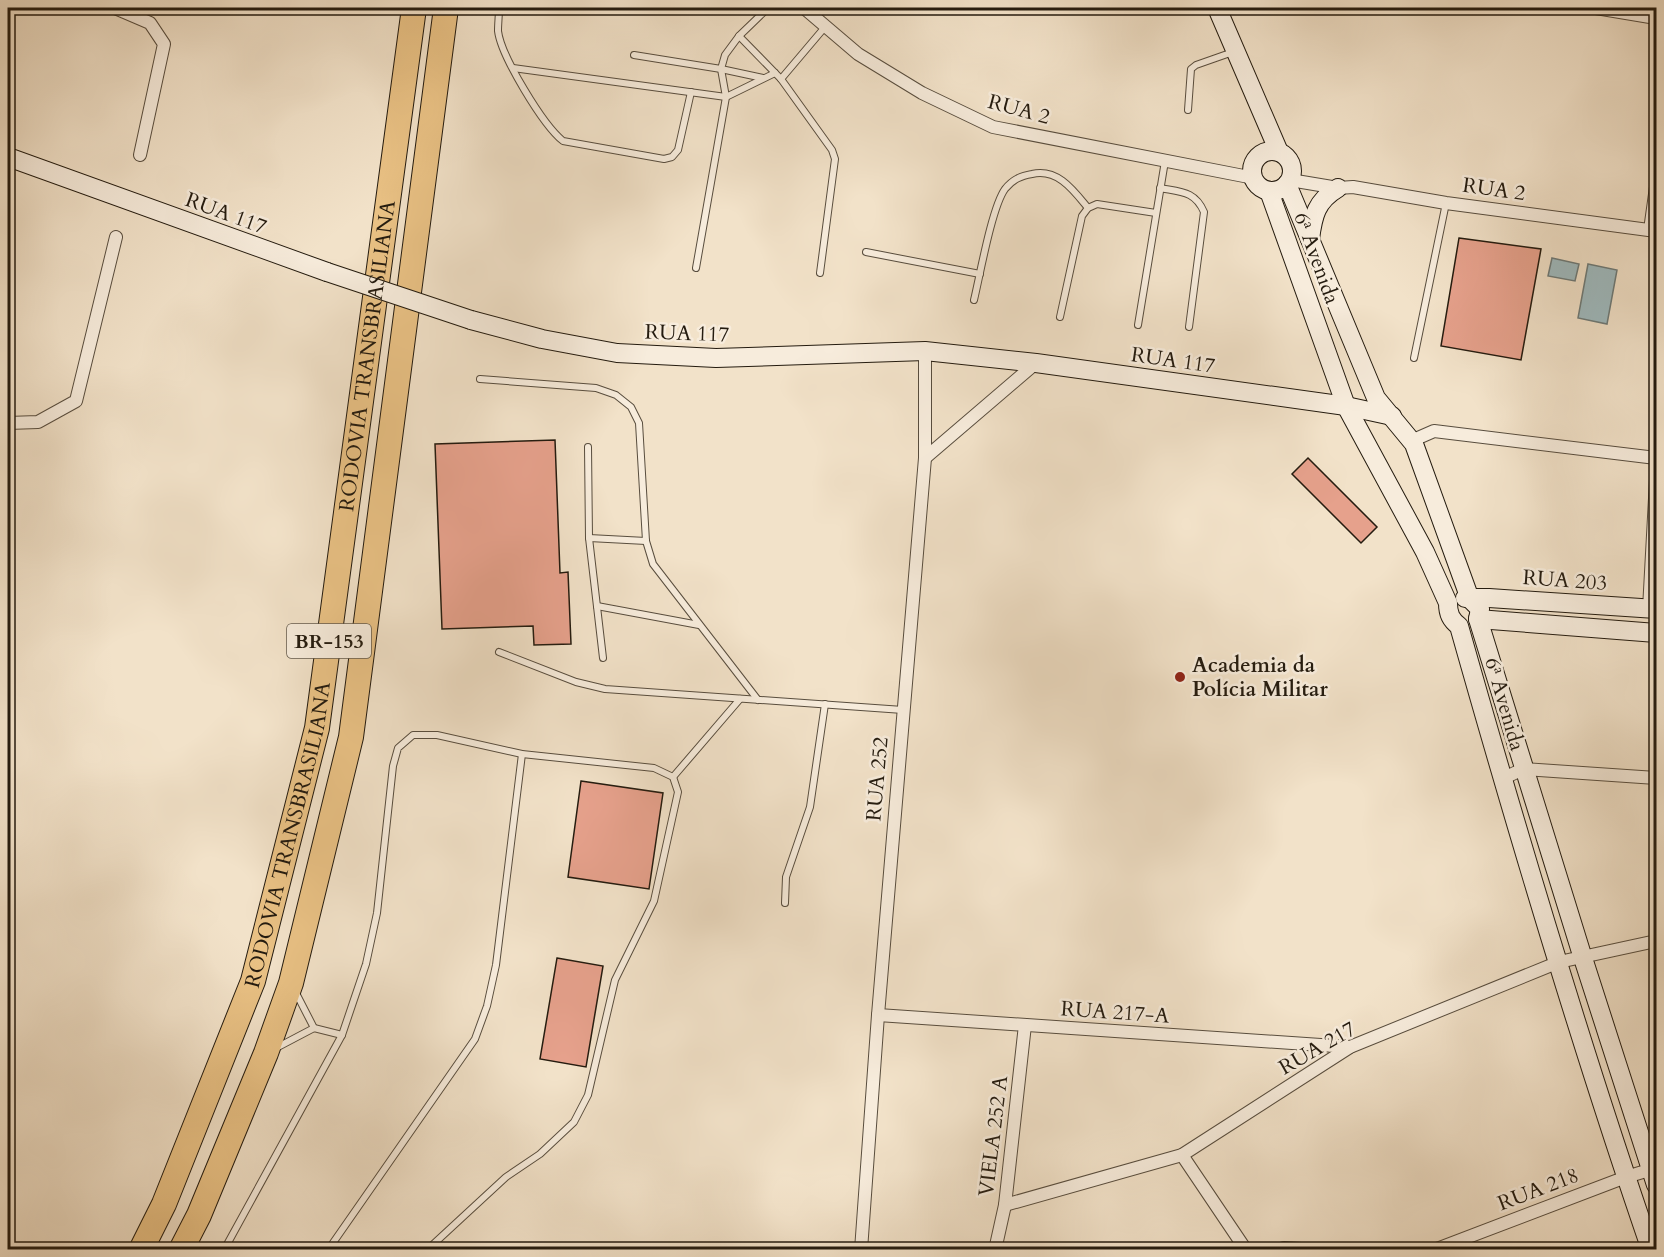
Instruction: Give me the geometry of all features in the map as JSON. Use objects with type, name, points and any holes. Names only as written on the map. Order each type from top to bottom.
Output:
[{"type":"highway","name":"RODOVIA TRANSBRASILIANA","points":[[141,1250],[164,1204],[253,981],[317,728],[414,8]]},
{"type":"highway","name":"RODOVIA TRANSBRASILIANA","points":[[181,1250],[199,1215],[266,1053],[291,983],[351,737],[446,8]]},
{"type":"street","points":[[116,8],[150,23],[165,44],[140,155]]},
{"type":"street","name":"RUA 2","points":[[804,8],[858,54],[922,93],[993,127],[1254,178]]},
{"type":"street","points":[[1216,8],[1279,152],[1289,160],[1293,169],[1289,182],[1279,190],[1269,191],[1262,188],[1254,178],[1253,165],[1260,155],[1265,122]]},
{"type":"street","points":[[1601,8],[1656,18]]},
{"type":"street","points":[[1260,155],[1269,151],[1279,152]]},
{"type":"street","name":"RUA 117","points":[[8,158],[327,272],[471,320],[542,339],[617,352],[716,358],[925,351],[1036,363],[1346,406],[1392,416]]},
{"type":"street","name":"RUA 2","points":[[1289,182],[1338,188],[1353,187],[1653,230]]},
{"type":"street","name":"6ª Avenida","points":[[1289,182],[1309,241],[1376,398],[1414,444],[1470,599],[1480,609],[1478,620],[1523,769],[1655,1174]]},
{"type":"street","points":[[1653,230],[1656,187]]},
{"type":"street","points":[[1309,241],[1314,214],[1326,195],[1338,188]]},
{"type":"street","name":"6ª Avenida","points":[[1269,191],[1346,406],[1425,552],[1448,603],[1450,618],[1460,626],[1502,779],[1626,1177],[1651,1250]]},
{"type":"street","points":[[8,423],[38,422],[76,401],[116,237]]},
{"type":"street","name":"RUA 252","points":[[861,1250],[878,1015],[925,458],[925,351]]},
{"type":"street","points":[[925,458],[1036,363]]},
{"type":"street","points":[[1346,406],[1376,398]]},
{"type":"street","points":[[1414,444],[1418,438],[1434,431],[1656,458]]},
{"type":"street","points":[[1653,609],[1656,480]]},
{"type":"street","points":[[1448,603],[1456,596],[1470,599]]},
{"type":"street","name":"RUA 203","points":[[1470,599],[1489,598],[1653,609]]},
{"type":"street","points":[[1460,626],[1469,626],[1478,620],[1656,633]]},
{"type":"street","points":[[1502,779],[1523,769],[1656,778]]},
{"type":"street","name":"RUA 217","points":[[1005,1205],[1182,1155],[1350,1047],[1559,962],[1582,955],[1656,941]]},
{"type":"street","name":"RUA 217-A","points":[[878,1015],[1350,1047]]},
{"type":"street","name":"VIELA 252 A","points":[[995,1250],[1005,1205],[1025,1025]]},
{"type":"street","points":[[1182,1155],[1246,1250]]},
{"type":"street","name":"RUA 218","points":[[1434,1250],[1626,1177],[1655,1174]]},
{"type":"street","points":[[1278,1250],[1284,1248],[1318,1250]]},
{"type":"lane","points":[[499,8],[498,32],[513,68],[553,134],[563,141],[664,159],[672,157],[678,150],[690,92]]},
{"type":"lane","points":[[696,268],[726,98],[721,69],[725,55],[739,36],[768,8]]},
{"type":"lane","points":[[782,79],[826,26]]},
{"type":"lane","points":[[739,36],[782,79],[832,150],[835,159],[820,273]]},
{"type":"lane","points":[[1188,110],[1191,69],[1236,50]]},
{"type":"lane","points":[[634,55],[763,78]]},
{"type":"lane","points":[[513,68],[726,98],[775,73]]},
{"type":"lane","points":[[1138,325],[1165,160]]},
{"type":"lane","points":[[974,300],[997,205],[1005,190],[1017,177],[1037,173],[1055,176],[1070,185],[1088,208]]},
{"type":"lane","points":[[1160,188],[1188,194],[1199,201],[1204,212],[1189,327]]},
{"type":"lane","points":[[1414,358],[1446,202]]},
{"type":"lane","points":[[1060,317],[1082,216],[1088,208],[1097,204],[1156,213]]},
{"type":"lane","points":[[866,252],[980,274]]},
{"type":"lane","points":[[480,379],[596,388],[616,395],[631,407],[639,423],[646,541],[653,564],[758,700]]},
{"type":"lane","points":[[588,447],[589,538],[603,658]]},
{"type":"lane","points":[[589,538],[646,541]]},
{"type":"lane","points":[[597,606],[700,625]]},
{"type":"lane","points":[[499,652],[576,682],[605,689],[903,710]]},
{"type":"lane","points":[[673,777],[740,699]]},
{"type":"lane","points":[[785,903],[786,878],[810,807],[825,704]]},
{"type":"lane","points":[[224,1250],[342,1035],[366,964],[377,913],[393,766],[398,748],[413,735],[437,735],[522,754],[654,768],[673,777],[678,792],[654,902],[615,980],[588,1095],[574,1122],[540,1154],[506,1177],[427,1250]]},
{"type":"lane","points":[[328,1250],[475,1040],[487,1006],[496,964],[522,754]]},
{"type":"lane","points":[[291,983],[314,1028]]},
{"type":"lane","points":[[266,1053],[314,1028],[342,1035]]},
{"type":"water","points":[[1552,258],[1579,264],[1575,281],[1548,276]]},
{"type":"water","points":[[1588,264],[1617,270],[1607,324],[1578,318]]},
{"type":"building","points":[[1459,238],[1541,249],[1521,360],[1441,346]]},
{"type":"building","points":[[555,440],[560,573],[568,572],[571,644],[534,645],[533,626],[442,629],[435,444]]},
{"type":"building","points":[[1308,458],[1377,527],[1361,543],[1292,474]]},
{"type":"building","points":[[581,781],[663,793],[649,889],[568,877]]},
{"type":"building","points":[[557,958],[603,966],[586,1067],[540,1059]]},
{"type":"place","name":"Academia da Polícia Militar","points":[[1180,677]]}]
